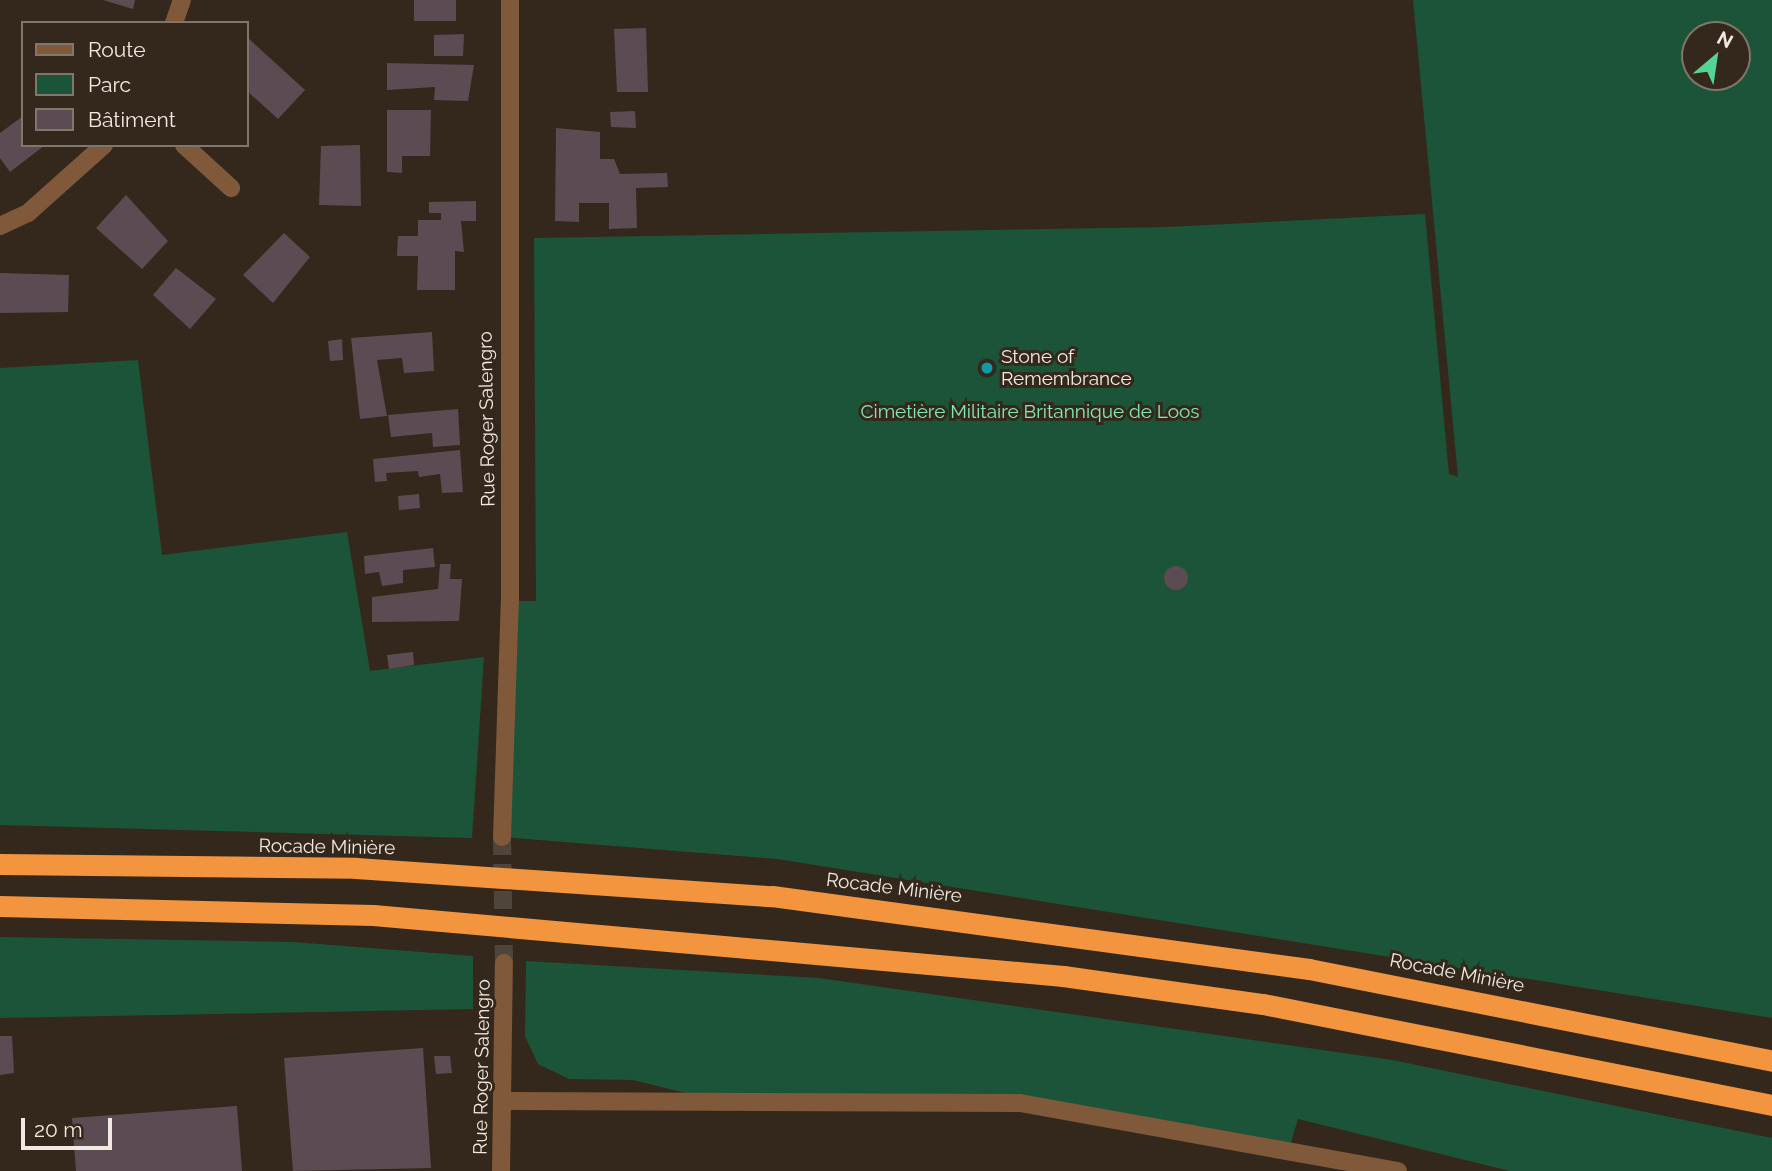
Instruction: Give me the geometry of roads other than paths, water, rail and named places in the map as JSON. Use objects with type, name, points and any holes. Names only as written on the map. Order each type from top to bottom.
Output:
[{"type":"highway","name":"Rocade Minière","points":[[0,864],[356,868],[772,896],[1069,932],[1322,971],[1772,1061]]},
{"type":"highway","points":[[0,906],[373,915],[1063,976],[1277,1006],[1772,1105]]},
{"type":"street","points":[[175,21],[182,0]]},
{"type":"street","name":"Rue Roger Salengro","points":[[502,837],[510,601],[510,0]]},
{"type":"street","points":[[0,226],[28,213],[102,147]]},
{"type":"street","points":[[186,147],[231,188]]},
{"type":"street","name":"Rue Roger Salengro","points":[[501,1171],[504,963]]},
{"type":"street","points":[[502,1101],[1020,1103],[1398,1171]]},
{"type":"tunnel","points":[[502,837],[504,963]]},
{"type":"place","name":"Stone of Remembrance","points":[[987,368]]},
{"type":"park label","name":"Cimetière Militaire Britannique de Loos","points":[[1030,412]]}]
